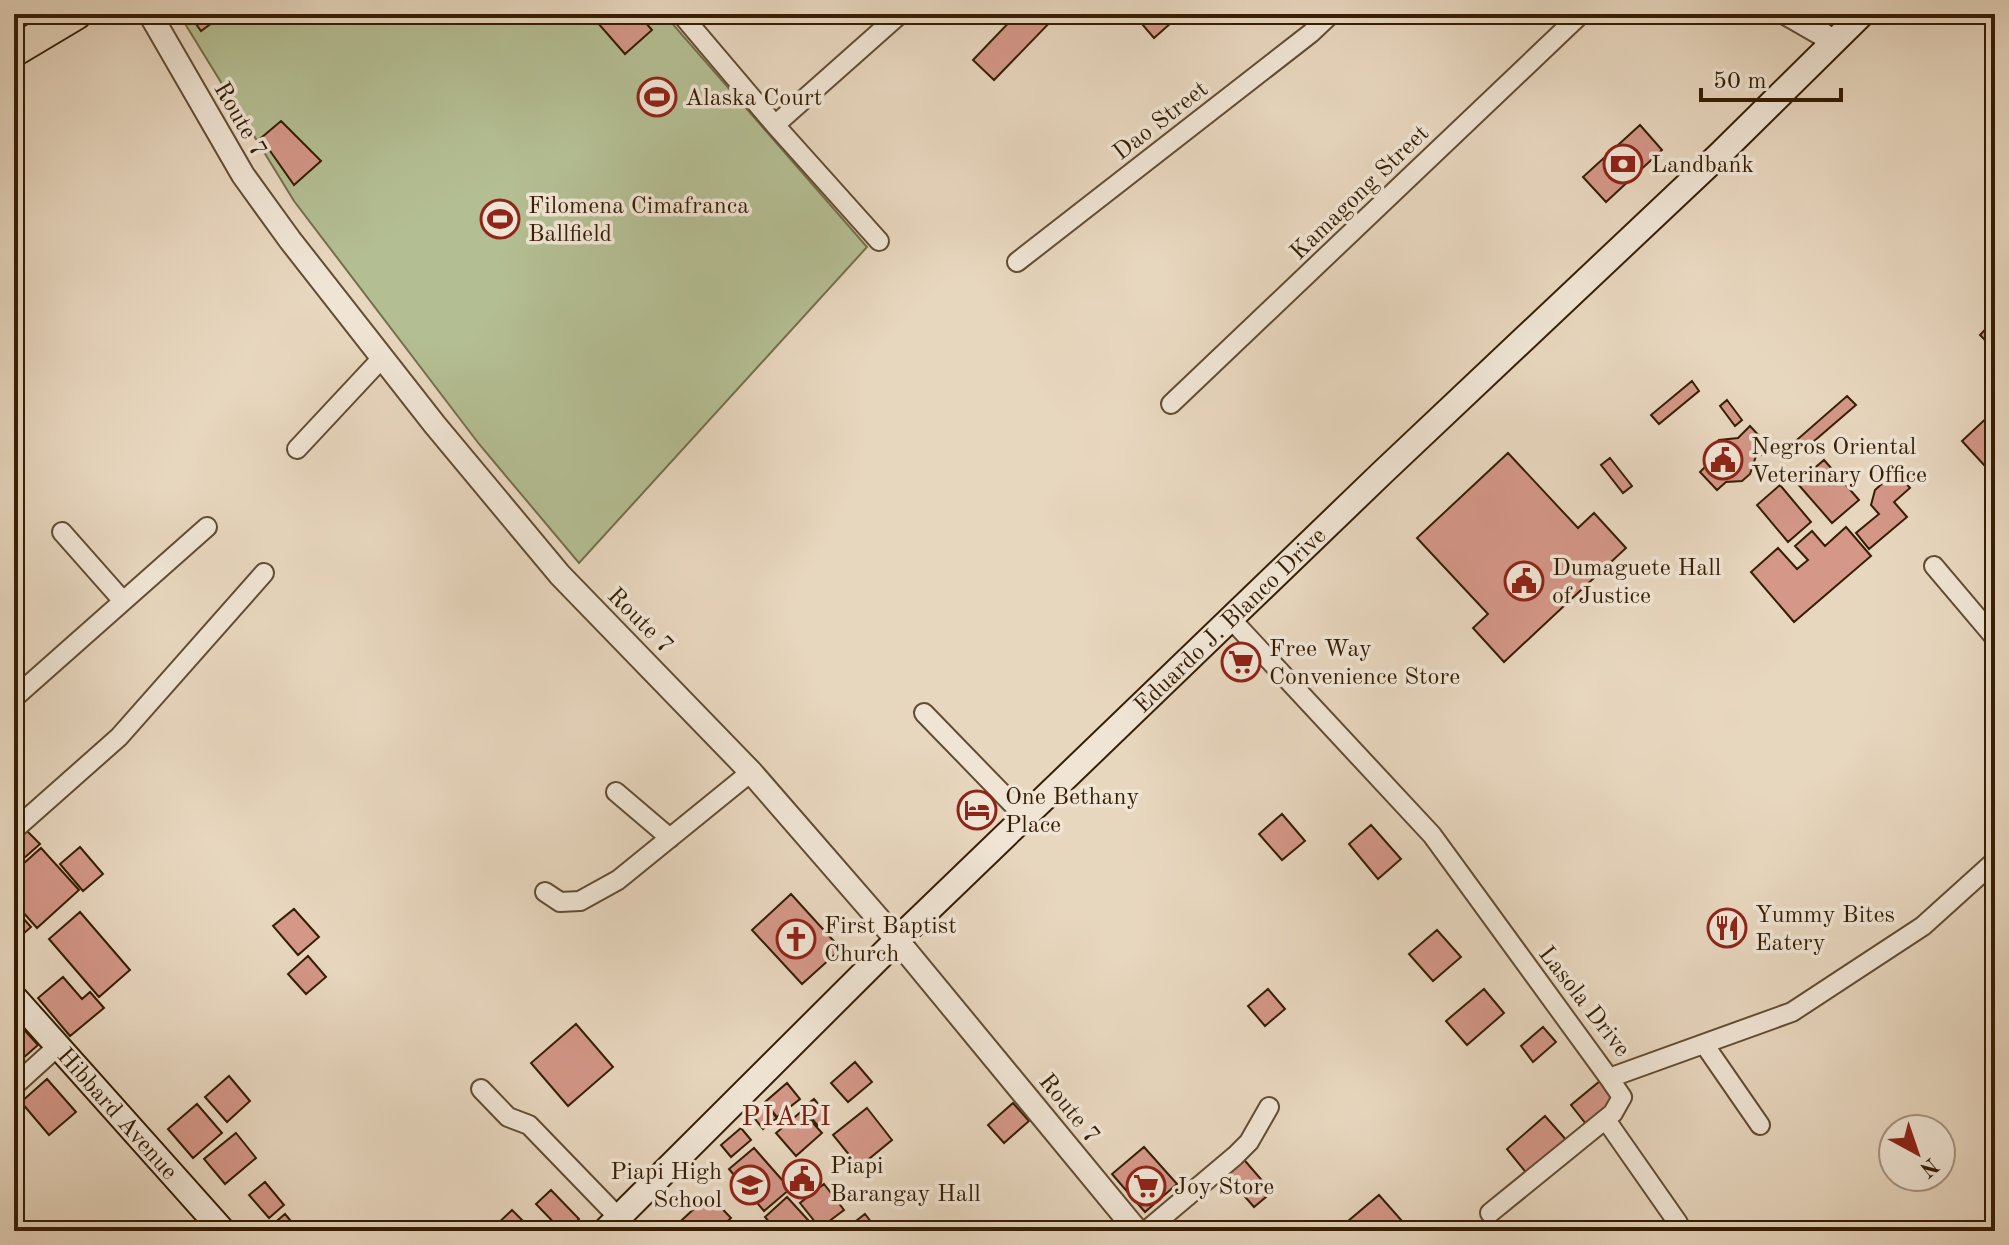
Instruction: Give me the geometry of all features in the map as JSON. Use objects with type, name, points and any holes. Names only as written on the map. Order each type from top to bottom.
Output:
[{"type":"highway","points":[[14,51],[76,14]]},
{"type":"main road","name":"Eduardo J. Blanco Drive","points":[[612,1224],[897,940],[1718,156],[1862,14]]},
{"type":"main road","name":"Hibbard Avenue","points":[[14,997],[223,1231]]},
{"type":"street","name":"Route 7","points":[[150,14],[243,175],[382,358],[560,575],[751,772],[897,940],[1137,1231]]},
{"type":"street","points":[[681,14],[879,241]]},
{"type":"street","points":[[775,125],[900,14]]},
{"type":"street","name":"Dao Street","points":[[1017,262],[1311,33],[1331,14]]},
{"type":"street","name":"Kamagong Street","points":[[1171,404],[1581,14]]},
{"type":"street","points":[[1787,14],[1834,41]]},
{"type":"street","points":[[297,449],[382,358]]},
{"type":"street","points":[[14,698],[207,527]]},
{"type":"street","points":[[62,532],[123,601]]},
{"type":"street","points":[[1934,566],[1995,638]]},
{"type":"street","points":[[14,830],[119,737],[264,573]]},
{"type":"street","name":"Lasola Drive","points":[[1231,619],[1432,835],[1609,1078],[1792,1012],[1923,926],[1995,861]]},
{"type":"street","points":[[924,713],[1025,817]]},
{"type":"street","points":[[545,892],[560,902],[580,901],[618,880],[751,772]]},
{"type":"street","points":[[616,792],[670,838]]},
{"type":"street","points":[[1704,1044],[1760,1125]]},
{"type":"street","points":[[14,1086],[57,1047]]},
{"type":"street","points":[[1490,1213],[1613,1113],[1622,1097],[1609,1078]]},
{"type":"street","points":[[481,1089],[508,1117],[529,1125],[612,1224]]},
{"type":"street","points":[[1146,1231],[1242,1149],[1269,1107]]},
{"type":"street","points":[[1606,1120],[1678,1223]]},
{"type":"green space","points":[[179,14],[664,14],[867,247],[579,563],[479,444],[294,201]]},
{"type":"building","points":[[189,14],[224,14],[201,31]]},
{"type":"building","points":[[590,14],[638,14],[652,30],[625,54]]},
{"type":"building","points":[[1017,14],[1058,14],[994,80],[973,60]]},
{"type":"building","points":[[1139,14],[1163,14],[1171,23],[1154,38],[1136,17]]},
{"type":"building","points":[[281,121],[321,161],[294,185],[261,138]]},
{"type":"building","name":"Landbank","points":[[1640,125],[1662,150],[1606,202],[1583,177]]},
{"type":"building","points":[[1995,319],[1995,350],[1980,335]]},
{"type":"building","points":[[1692,381],[1699,391],[1659,424],[1651,415]]},
{"type":"building","points":[[1847,396],[1856,405],[1799,454],[1791,445]]},
{"type":"building","points":[[1727,400],[1742,420],[1735,426],[1720,406]]},
{"type":"building","points":[[1995,410],[1995,457],[1985,466],[1962,441]]},
{"type":"building","points":[[1750,426],[1764,441],[1760,444],[1767,451],[1760,456],[1757,453],[1750,474],[1742,481],[1726,482],[1717,490],[1700,472],[1713,445],[1719,440],[1738,438]]},
{"type":"building","name":"Dumaguete Hall of Justice","points":[[1508,453],[1578,528],[1594,513],[1626,548],[1504,662],[1473,628],[1488,614],[1417,538]]},
{"type":"building","points":[[1610,458],[1632,486],[1623,493],[1601,465]]},
{"type":"building","points":[[1824,460],[1859,500],[1832,523],[1797,483]]},
{"type":"building","points":[[1896,471],[1910,488],[1894,502],[1907,517],[1869,549],[1856,533],[1879,514],[1871,505],[1875,490]]},
{"type":"building","points":[[1780,485],[1811,522],[1788,542],[1757,505]]},
{"type":"building","points":[[1846,527],[1871,556],[1794,622],[1751,572],[1778,548],[1797,569],[1808,560],[1795,546],[1812,531],[1825,546]]},
{"type":"building","points":[[1282,814],[1305,841],[1282,860],[1259,834]]},
{"type":"building","points":[[1371,825],[1401,859],[1378,879],[1349,844]]},
{"type":"building","points":[[27,831],[40,844],[14,867],[14,842]]},
{"type":"building","points":[[80,847],[103,874],[83,891],[60,864]]},
{"type":"building","points":[[41,848],[79,890],[37,928],[14,902],[14,872]]},
{"type":"building","name":"First Baptist Church","points":[[791,894],[841,949],[802,984],[752,930]]},
{"type":"building","points":[[14,908],[31,927],[14,942]]},
{"type":"building","points":[[294,909],[319,937],[298,955],[273,926]]},
{"type":"building","points":[[80,912],[130,970],[99,997],[49,939]]},
{"type":"building","points":[[1437,930],[1461,957],[1433,981],[1409,954]]},
{"type":"building","points":[[308,956],[326,977],[306,994],[288,974]]},
{"type":"building","points":[[63,977],[82,999],[90,992],[104,1008],[70,1036],[38,998]]},
{"type":"building","points":[[1268,989],[1285,1009],[1265,1026],[1248,1006]]},
{"type":"building","points":[[1484,989],[1504,1013],[1467,1045],[1446,1021]]},
{"type":"building","points":[[19,1024],[38,1045],[14,1066],[14,1029]]},
{"type":"building","points":[[576,1024],[613,1067],[568,1106],[531,1063]]},
{"type":"building","points":[[1543,1027],[1556,1042],[1533,1062],[1521,1046]]},
{"type":"building","points":[[855,1062],[872,1082],[848,1102],[831,1083]]},
{"type":"building","points":[[229,1076],[250,1101],[227,1122],[205,1097]]},
{"type":"building","points":[[47,1079],[76,1112],[49,1135],[21,1102]]},
{"type":"building","points":[[1600,1081],[1615,1100],[1586,1124],[1571,1105]]},
{"type":"building","points":[[787,1083],[800,1099],[777,1117],[765,1102]]},
{"type":"building","points":[[814,1099],[829,1117],[818,1126],[803,1108]]},
{"type":"building","points":[[1013,1103],[1029,1121],[1004,1143],[988,1125]]},
{"type":"building","points":[[197,1104],[222,1133],[193,1158],[168,1129]]},
{"type":"building","points":[[765,1104],[777,1118],[763,1129],[752,1115]]},
{"type":"building","points":[[867,1108],[892,1140],[859,1167],[833,1135]]},
{"type":"building","points":[[802,1111],[822,1133],[796,1156],[776,1133]]},
{"type":"building","points":[[1545,1116],[1568,1142],[1528,1175],[1507,1149]]},
{"type":"building","points":[[741,1128],[751,1140],[731,1157],[721,1145]]},
{"type":"building","points":[[236,1133],[256,1158],[225,1184],[204,1159]]},
{"type":"building","points":[[1144,1147],[1177,1184],[1145,1212],[1112,1174]]},
{"type":"building","points":[[754,1148],[790,1189],[764,1211],[729,1169]]},
{"type":"building","points":[[1240,1155],[1272,1192],[1254,1207],[1222,1170]]},
{"type":"building","name":"Piapi Barangay Hall","points":[[804,1162],[819,1180],[801,1196],[785,1178]]},
{"type":"building","points":[[265,1182],[284,1205],[269,1218],[249,1195]]},
{"type":"building","points":[[824,1184],[844,1210],[820,1228],[800,1203]]},
{"type":"building","points":[[551,1190],[579,1219],[566,1231],[562,1231],[536,1204]]},
{"type":"building","points":[[709,1195],[731,1218],[717,1231],[670,1231]]},
{"type":"building","points":[[1379,1195],[1410,1230],[1344,1231],[1341,1227]]},
{"type":"building","points":[[787,1197],[808,1220],[795,1231],[777,1231],[765,1217]]},
{"type":"building","points":[[512,1210],[529,1227],[525,1231],[490,1231]]},
{"type":"building","points":[[285,1214],[299,1231],[265,1231]]},
{"type":"building","points":[[865,1214],[878,1231],[843,1231]]},
{"type":"place","name":"Alaska Court","points":[[657,97]]},
{"type":"place","name":"Landbank","points":[[1623,164]]},
{"type":"place","name":"Filomena Cimafranca Ballfield","points":[[500,219]]},
{"type":"place","name":"Negros Oriental Veterinary Office","points":[[1723,460]]},
{"type":"place","name":"Dumaguete Hall of Justice","points":[[1524,581]]},
{"type":"place","name":"Free Way Convenience Store","points":[[1241,662]]},
{"type":"place","name":"One Bethany Place","points":[[977,810]]},
{"type":"place","name":"Yummy Bites Eatery","points":[[1727,928]]},
{"type":"place","name":"First Baptist Church","points":[[796,939]]},
{"type":"place","name":"Piapi Barangay Hall","points":[[802,1179]]},
{"type":"place","name":"Piapi High School","points":[[750,1185]]},
{"type":"place","name":"Joy Store","points":[[1146,1186]]},
{"type":"district","name":"PIAPI","points":[[787,1115]]}]
